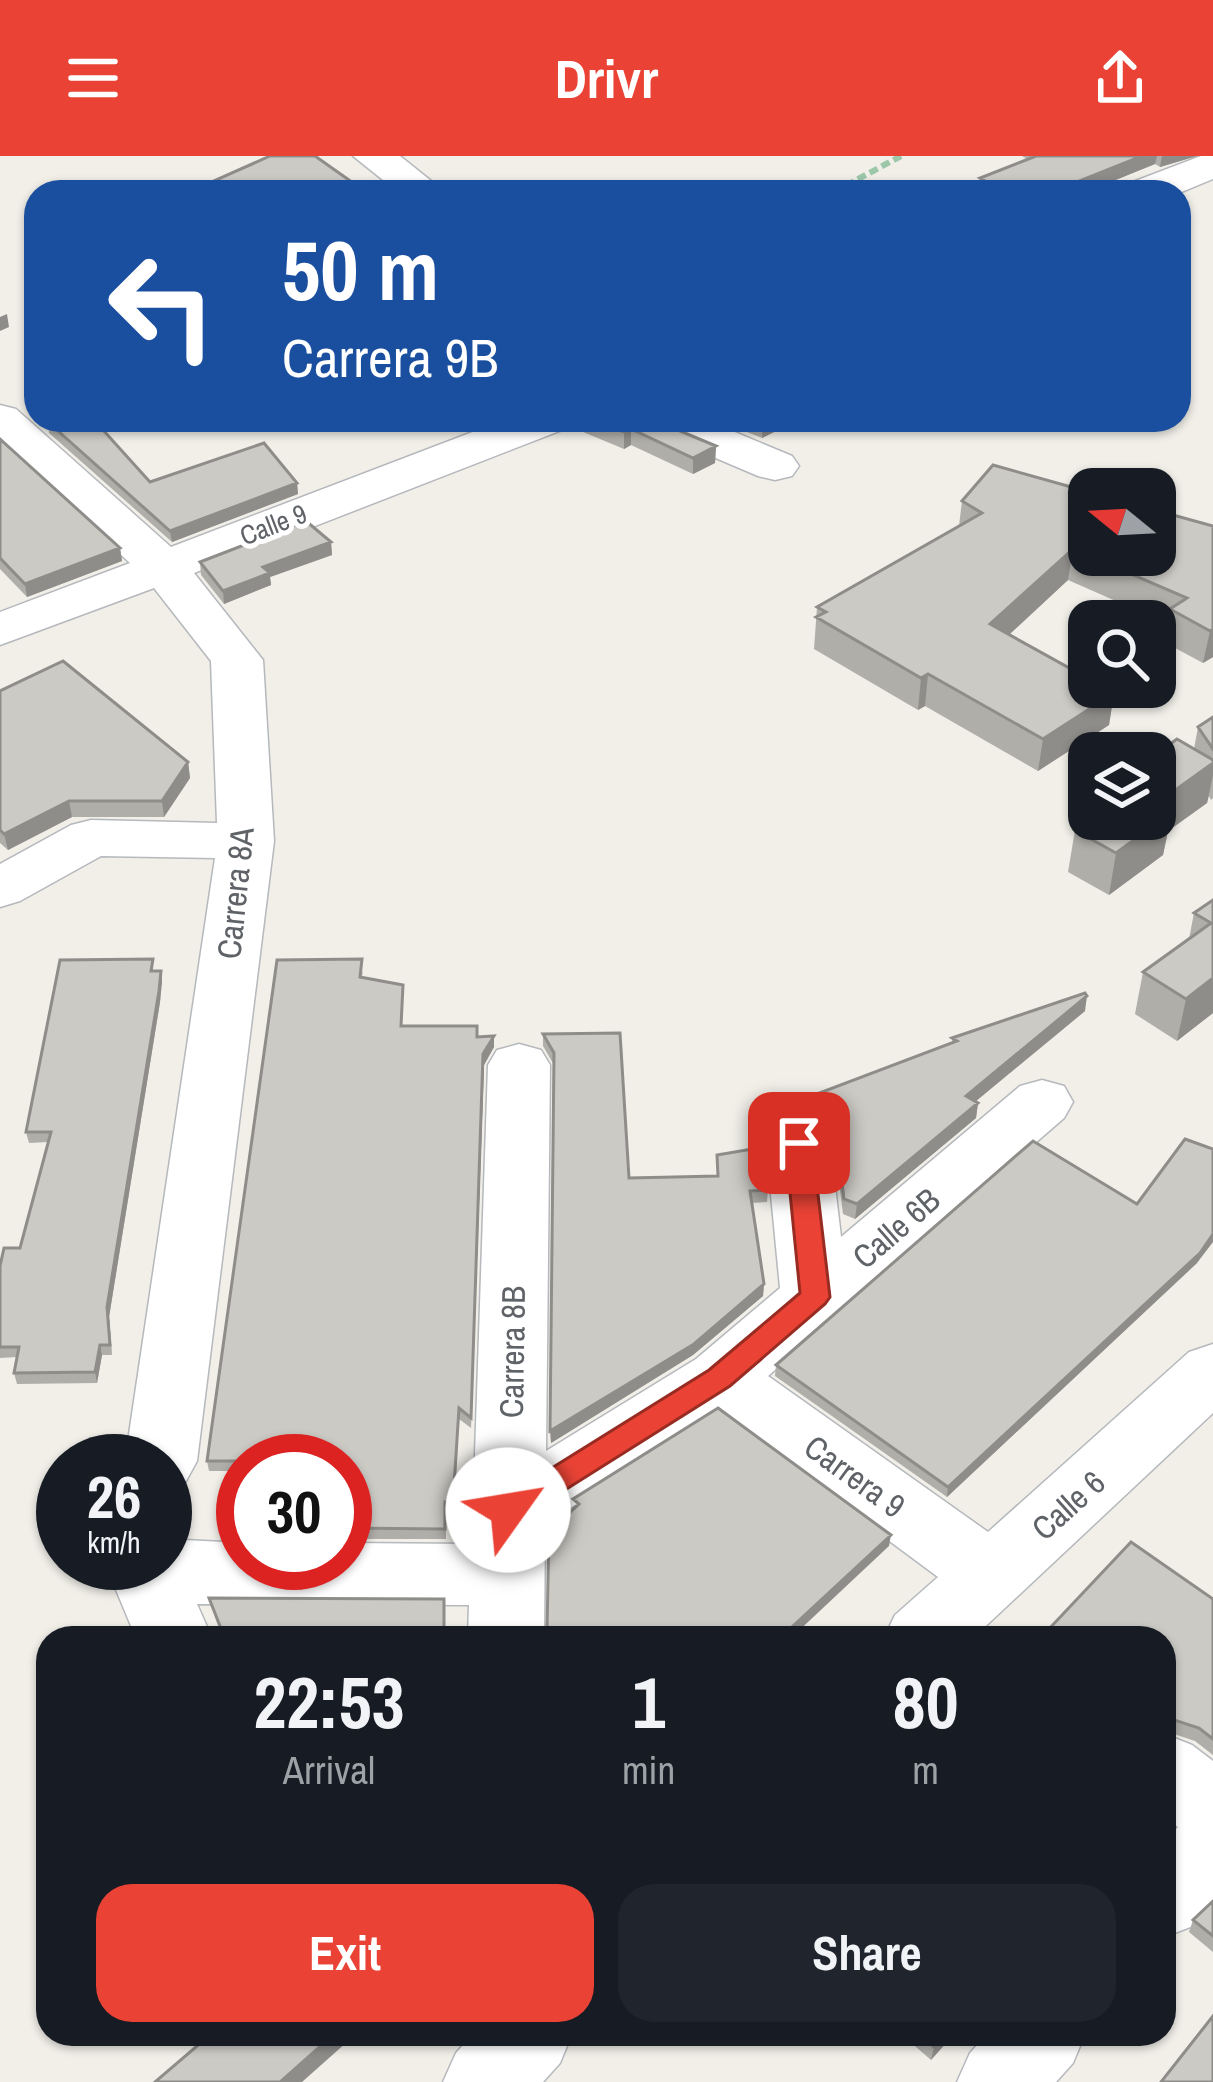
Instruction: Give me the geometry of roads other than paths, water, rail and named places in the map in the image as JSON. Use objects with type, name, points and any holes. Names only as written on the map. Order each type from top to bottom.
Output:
[{"type":"street","points":[[373,156],[408,180]]},
{"type":"street","points":[[1182,180],[1213,165]]},
{"type":"street","name":"Carrera 8A","points":[[0,419],[163,566],[237,660],[246,842],[165,1434]]},
{"type":"street","name":"Calle 9","points":[[0,630],[515,432]]},
{"type":"street","points":[[694,432],[775,466]]},
{"type":"street","points":[[0,888],[91,838],[246,842]]},
{"type":"street","name":"Carrera 8B","points":[[508,1574],[519,1065]]},
{"type":"street","name":"Calle 6B","points":[[508,1574],[719,1378],[1042,1102]]},
{"type":"street","points":[[799,1143],[815,1297]]},
{"type":"street","name":"Calle 6","points":[[968,1614],[1213,1371]]},
{"type":"street","name":"Carrera 9","points":[[719,1378],[968,1614]]},
{"type":"street","points":[[156,1591],[508,1574]]},
{"type":"street","points":[[1176,1778],[1213,1808]]},
{"type":"street","points":[[1176,1887],[1213,1845]]},
{"type":"street","points":[[486,2082],[519,2046]]},
{"type":"street","points":[[1000,2082],[1032,2046]]}]
